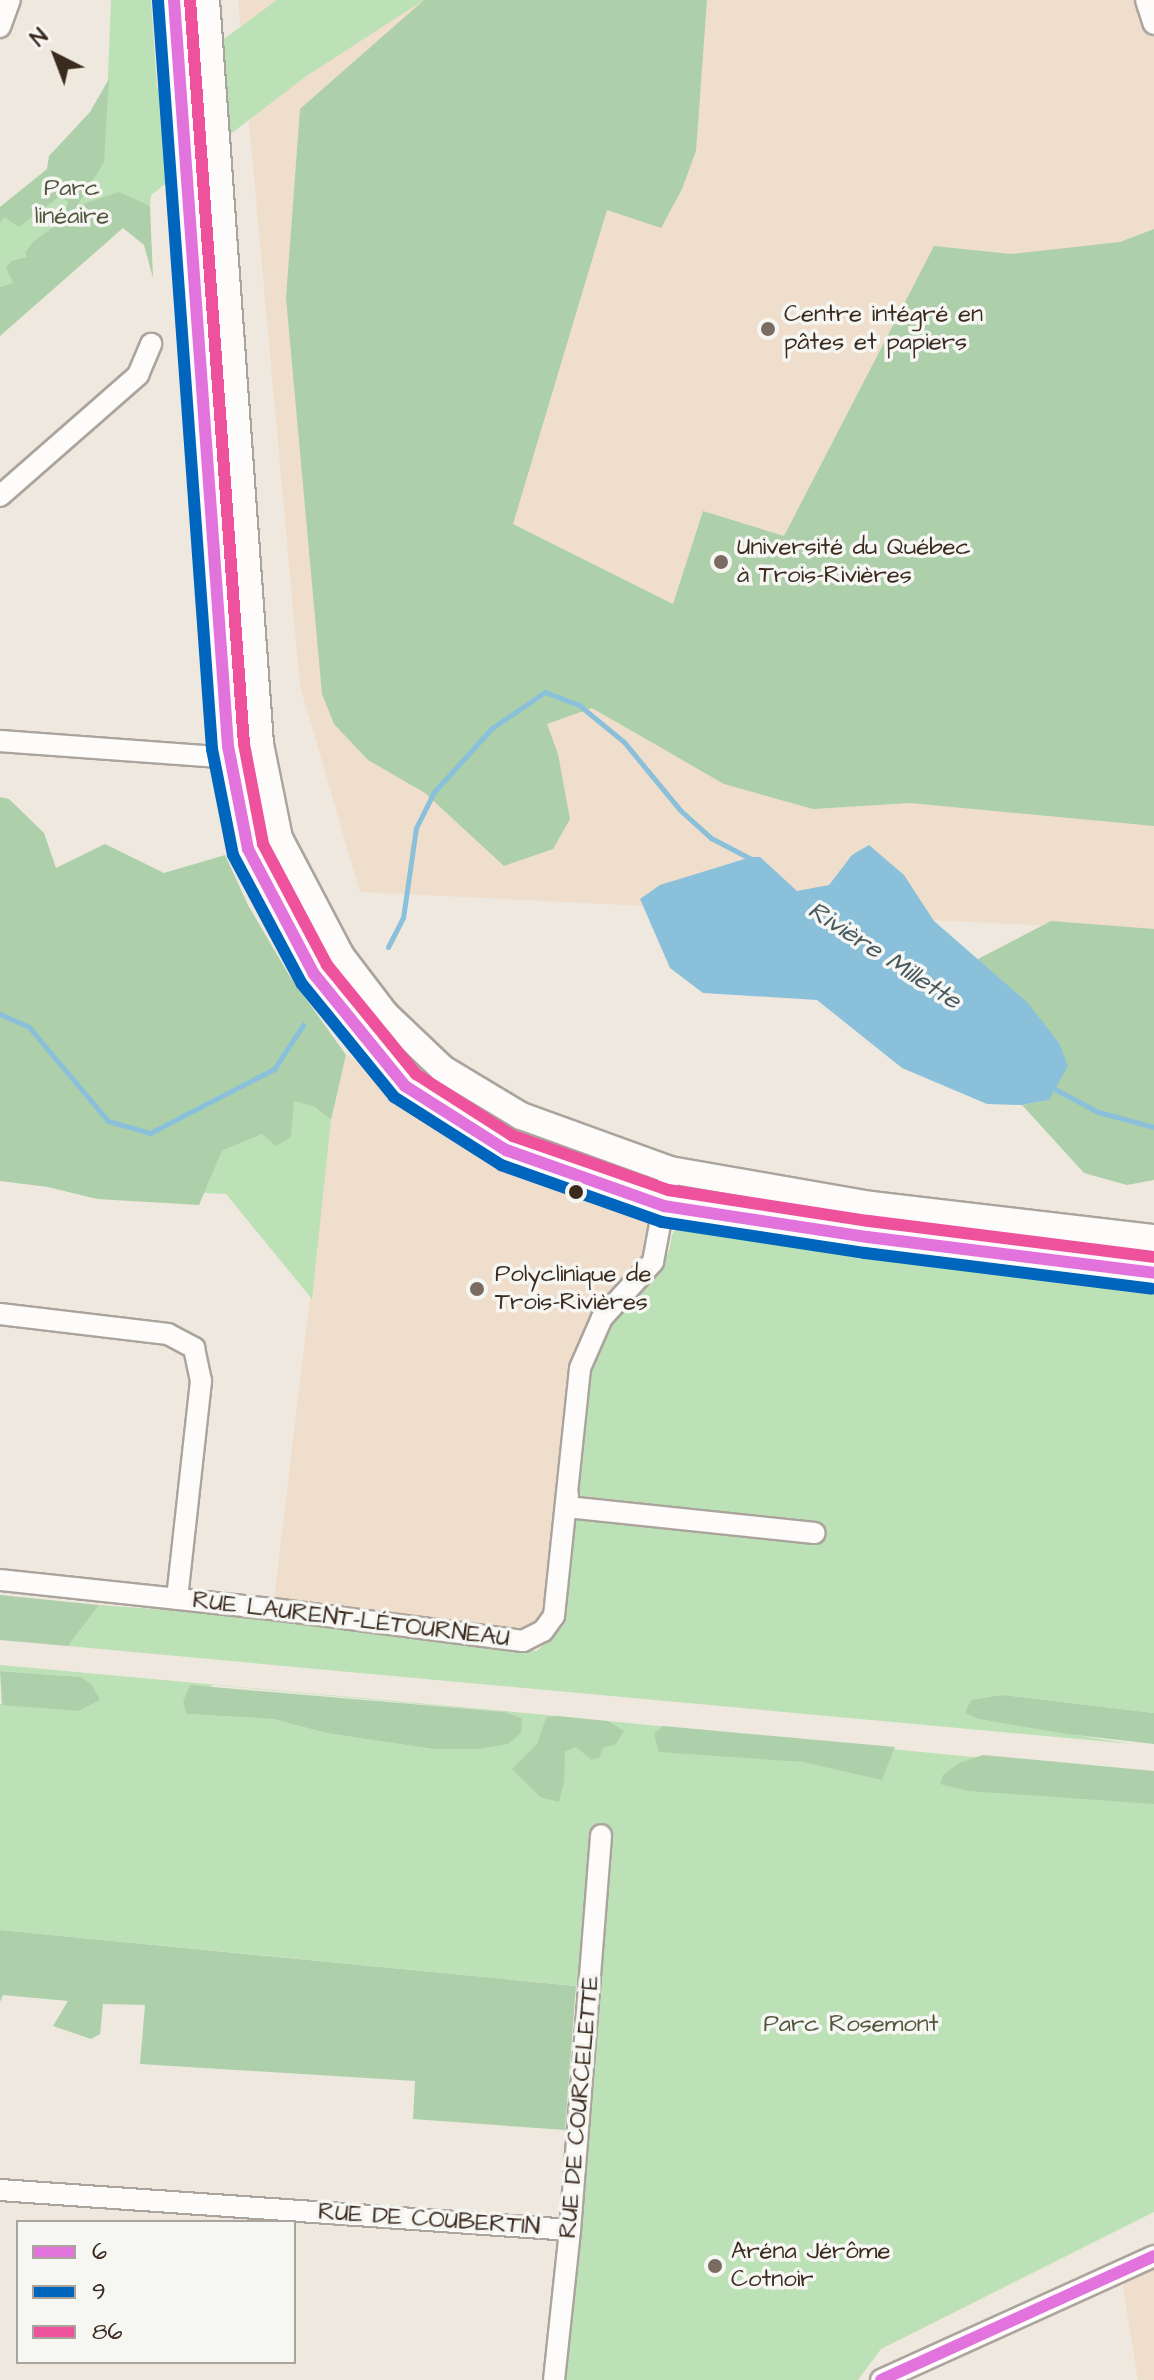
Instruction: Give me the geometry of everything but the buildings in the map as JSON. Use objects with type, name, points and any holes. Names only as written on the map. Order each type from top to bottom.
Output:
[{"type":"main road","points":[[174,0],[230,758],[248,849],[314,974],[405,1086],[506,1150],[664,1206],[867,1237],[1154,1273]]},
{"type":"main road","points":[[206,0],[260,744],[279,838],[341,956],[385,1014],[443,1069],[521,1116],[670,1170],[871,1205],[1154,1238]]},
{"type":"street","points":[[0,27],[10,0]]},
{"type":"street","points":[[1146,0],[1154,24]]},
{"type":"street","points":[[0,496],[138,375],[151,344]]},
{"type":"street","points":[[1,740],[230,758]]},
{"type":"street","points":[[664,1206],[670,1170]]},
{"type":"street","name":"RUE LAURENT-LÉTOURNEAU","points":[[0,1580],[523,1641],[543,1631],[554,1616],[580,1368],[602,1318],[653,1262],[664,1206]]},
{"type":"street","points":[[0,1314],[168,1334],[194,1348],[201,1381],[177,1599]]},
{"type":"street","points":[[567,1507],[815,1533]]},
{"type":"street","name":"RUE DE COURCELETTE","points":[[554,2380],[570,2230],[601,1835]]},
{"type":"street","name":"RUE DE COUBERTIN","points":[[0,2190],[570,2230]]},
{"type":"street","points":[[881,2380],[1154,2256]]},
{"type":"shaded area","name":"Université du Québec à Trois-Rivières","points":[[238,0],[1154,0],[1154,931],[360,892],[300,686]]},
{"type":"shaded area","points":[[346,1055],[403,1084],[506,1150],[664,1206],[653,1262],[602,1318],[554,1616],[523,1641],[273,1609],[331,1120]]},
{"type":"shaded area","points":[[1154,2262],[1154,2380],[1138,2380],[1121,2275]]},
{"type":"green space","name":"Parc linéaire","points":[[111,0],[151,0],[157,88],[277,0],[424,0],[305,77],[151,195],[150,206],[141,203],[0,311],[0,207],[106,126]]},
{"type":"green space","points":[[424,0],[707,0],[696,151],[682,189],[661,228],[607,210],[513,524],[673,604],[703,511],[784,536],[934,246],[1011,254],[1120,242],[1154,229],[1154,826],[910,803],[813,809],[724,784],[592,708],[547,724],[558,754],[570,819],[553,849],[504,866],[425,793],[368,760],[334,724],[322,694],[286,298],[300,109]]},
{"type":"green space","points":[[109,79],[104,162],[77,206],[119,192],[150,206],[153,278],[144,245],[123,228],[0,336],[0,287],[13,283],[6,268],[11,261],[27,257],[25,253],[32,243],[53,227],[65,213],[68,202],[60,196],[19,227],[4,217],[0,223],[0,207],[47,169],[49,156],[90,112]]},
{"type":"green space","points":[[0,797],[9,799],[44,833],[56,868],[105,844],[164,873],[225,855],[248,905],[289,975],[346,1055],[331,1120],[315,1107],[294,1101],[291,1137],[276,1146],[262,1134],[222,1151],[199,1205],[97,1199],[48,1187],[0,1181]]},
{"type":"green space","points":[[1051,921],[1154,929],[1154,1180],[1127,1185],[1084,1173],[1022,1105],[1049,1100],[976,960]]},
{"type":"green space","points":[[294,1100],[315,1107],[331,1120],[312,1299],[226,1194],[204,1193],[222,1151],[262,1134]]},
{"type":"green space","points":[[683,1220],[1154,1291],[1154,1713],[1003,1695],[965,1712],[978,1719],[1132,1744],[68,1646],[99,1605],[265,1617],[537,1651],[565,1624],[588,1370],[606,1325],[655,1278],[669,1251],[672,1235]]},
{"type":"green space","points":[[0,1595],[99,1605],[68,1646],[0,1640]]},
{"type":"green space","name":"Parc Rosemont","points":[[0,1665],[558,1716],[546,1717],[537,1744],[565,1752],[576,1747],[591,1760],[612,1724],[608,1721],[1154,1775],[1154,2212],[881,2349],[858,2380],[545,2380],[578,1986],[0,1930],[0,1704],[78,1711],[81,1677],[0,1671]],"holes":[[[214,1685],[505,1712],[522,1718],[478,1749],[433,1749],[326,1733],[273,1719],[188,1714],[183,1702]]]},
{"type":"green space","points":[[0,1671],[81,1677],[92,1685],[100,1700],[78,1711],[2,1705]]},
{"type":"green space","points":[[190,1685],[505,1712],[522,1718],[521,1733],[508,1744],[478,1749],[433,1749],[326,1733],[273,1719],[187,1714],[183,1702]]},
{"type":"green space","points":[[1003,1695],[1154,1713],[1154,1744],[1067,1734],[978,1719],[965,1713],[971,1700]]},
{"type":"green space","points":[[546,1717],[608,1721],[624,1731],[616,1744],[603,1748],[599,1758],[591,1760],[576,1747],[565,1752],[564,1783],[559,1802],[540,1797],[512,1769],[537,1744]]},
{"type":"green space","points":[[663,1726],[895,1747],[882,1780],[803,1762],[659,1752],[654,1734]]},
{"type":"green space","points":[[983,1755],[1154,1771],[1154,1804],[969,1791],[940,1784],[943,1775],[959,1763]]},
{"type":"green space","points":[[0,1930],[576,1986],[565,2130],[413,2119],[415,2081],[140,2064],[145,2005],[103,2004],[100,2034],[91,2039],[53,2026],[68,2001],[3,1995],[0,2002]]},
{"type":"water","points":[[869,845],[904,875],[934,921],[1028,1003],[1059,1043],[1068,1066],[1049,1100],[1022,1105],[987,1104],[902,1068],[817,1000],[703,993],[670,968],[640,899],[660,885],[751,857],[760,857],[797,891],[829,885],[852,855]]},
{"type":"waterway","name":"Rivière Millette","points":[[388,947],[403,918],[416,828],[434,792],[492,728],[545,692],[579,705],[624,742],[680,810],[711,838],[753,860]]},
{"type":"waterway","name":"Rivière Millette","points":[[0,1014],[29,1027],[108,1121],[150,1133],[274,1069],[303,1025]]},
{"type":"waterway","name":"Rivière Millette","points":[[1053,1088],[1098,1112],[1154,1127]]},
{"type":"transit line","name":"6","points":[[174,0],[228,746],[248,849],[314,974],[405,1086],[506,1150],[664,1206],[867,1237],[1154,1273]]},
{"type":"transit line","name":"86","points":[[190,0],[244,744],[263,844],[327,965],[416,1074],[513,1136],[668,1190],[869,1221],[1154,1257]]},
{"type":"transit line","name":"9","points":[[158,1],[212,749],[233,855],[302,984],[394,1097],[501,1165],[662,1222],[865,1253],[1152,1289]]},
{"type":"transit line","name":"6","points":[[881,2380],[1154,2256]]},
{"type":"place","name":"Centre intégré en pâtes et papiers","points":[[768,329]]},
{"type":"place","name":"Université du Québec à Trois-Rivières","points":[[721,562]]},
{"type":"place","name":"Polyclinique de Trois-Rivières","points":[[477,1289]]},
{"type":"place","name":"Aréna Jérôme Cotnoir","points":[[715,2266]]}]
